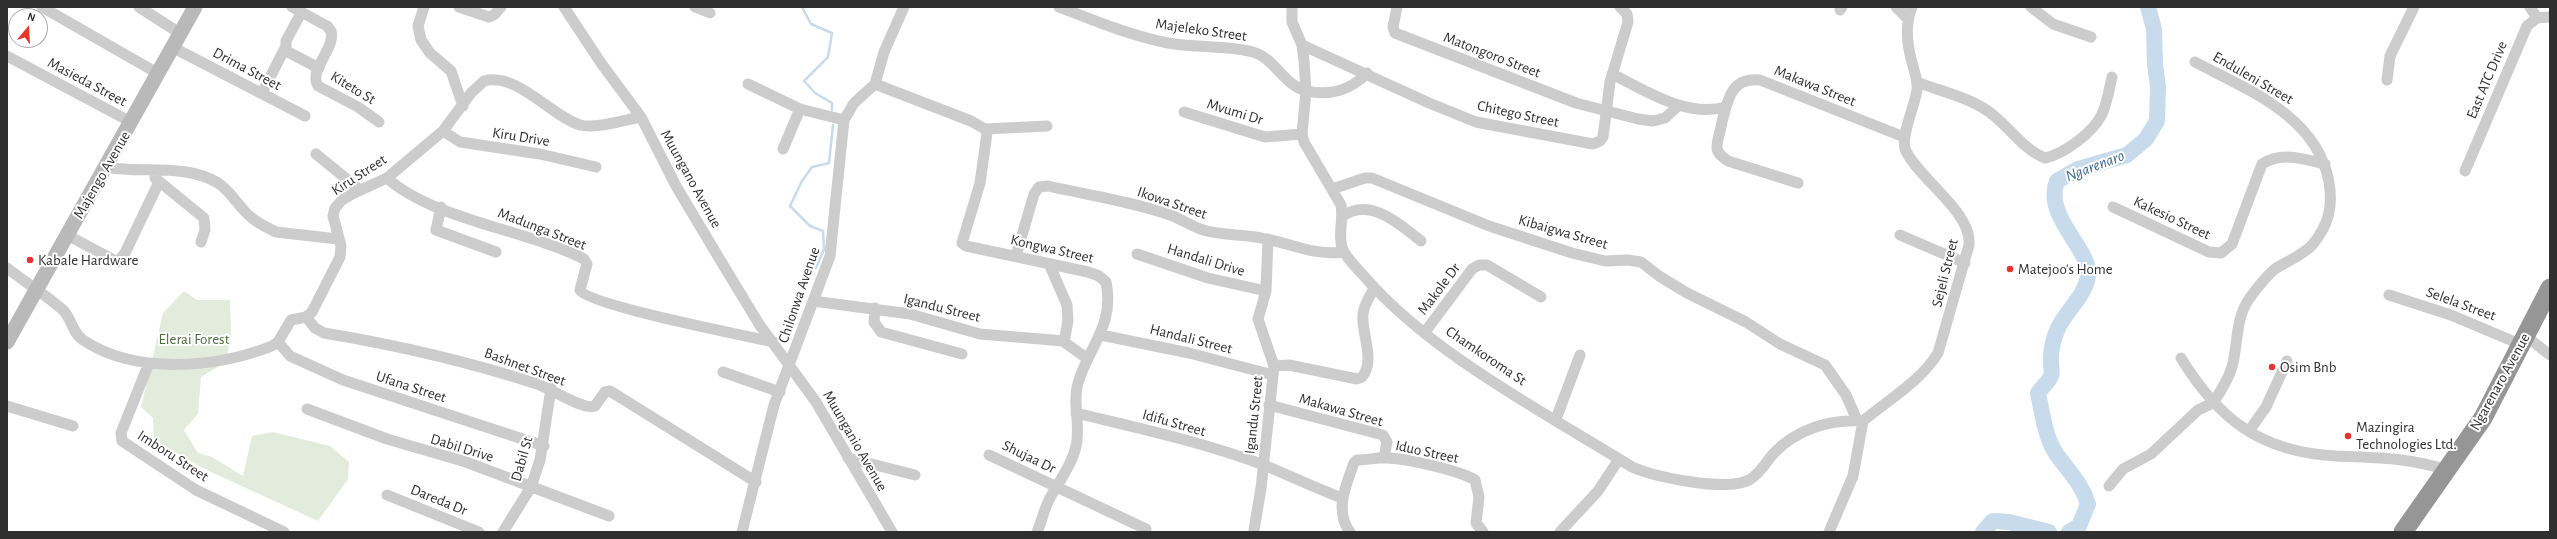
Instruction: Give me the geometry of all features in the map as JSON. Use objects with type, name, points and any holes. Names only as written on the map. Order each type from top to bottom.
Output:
[{"type":"highway","name":"Ngarenaro Avenue","points":[[2403,532],[2483,418],[2550,288]]},
{"type":"street","points":[[42,7],[159,74]]},
{"type":"street","points":[[139,7],[181,34]]},
{"type":"street","name":"Majengo Avenue","points":[[7,342],[174,48],[195,7]]},
{"type":"street","points":[[424,7],[418,26],[421,40],[430,53],[451,71],[463,106]]},
{"type":"street","points":[[459,7],[490,17],[494,15],[501,7]]},
{"type":"street","name":"Muungano Avenue","points":[[564,7],[601,63],[641,117],[676,186],[714,250],[755,318],[774,342],[790,367]]},
{"type":"street","points":[[695,7],[710,13]]},
{"type":"street","points":[[904,7],[884,52],[875,84],[985,129],[1047,126]]},
{"type":"street","name":"Majeleko Street","points":[[1059,7],[1152,39],[1181,45],[1255,53],[1266,59],[1289,81],[1306,91]]},
{"type":"street","points":[[1292,7],[1292,22],[1302,45],[1306,91],[1302,134],[1308,152],[1341,205],[1343,216],[1341,244],[1344,252]]},
{"type":"street","name":"Matongoro Street","points":[[1397,7],[1393,30],[1399,35],[1514,80],[1604,110]]},
{"type":"street","name":"Chitego Street","points":[[1302,45],[1368,73],[1429,103],[1476,122],[1589,145],[1602,139],[1604,110],[1612,74],[1628,22],[1627,14],[1620,7]]},
{"type":"street","points":[[1896,7],[1907,18]]},
{"type":"street","points":[[1904,137],[1914,108],[1917,82],[1909,54],[1907,18],[1912,7]]},
{"type":"street","points":[[2031,7],[2053,24],[2091,37]]},
{"type":"street","points":[[2387,80],[2390,56],[2414,7]]},
{"type":"street","points":[[2530,7],[2537,18],[2550,17]]},
{"type":"street","points":[[262,93],[285,48],[296,10]]},
{"type":"street","name":"Kiteto St","points":[[296,10],[327,26],[330,31],[329,48],[319,68],[316,79],[318,86],[358,107],[379,122]]},
{"type":"street","name":"East ATC Drive","points":[[2465,171],[2523,36],[2532,20],[2537,18]]},
{"type":"street","name":"Drima Street","points":[[174,48],[305,116]]},
{"type":"street","points":[[285,48],[290,55],[319,68]]},
{"type":"street","name":"Masieda Street","points":[[7,56],[131,122]]},
{"type":"street","name":"Enduleni Street","points":[[2195,62],[2275,106],[2295,121],[2310,136],[2325,164],[2332,199],[2330,216],[2312,246],[2276,269],[2264,279],[2248,301],[2239,320],[2233,364],[2213,403]]},
{"type":"street","points":[[1306,91],[1330,92],[1351,88],[1368,73]]},
{"type":"street","points":[[1612,74],[1680,105],[1700,111],[1726,107]]},
{"type":"street","points":[[1917,82],[1978,106],[1993,115],[2035,154],[2045,158],[2067,147],[2095,125],[2102,115],[2112,77]]},
{"type":"street","name":"Kiru Street","points":[[306,317],[312,312],[334,274],[340,257],[341,246],[333,216],[335,208],[342,200],[387,178],[443,131],[478,85],[492,80],[521,90],[582,125],[600,125],[641,117]]},
{"type":"street","name":"Makawa Street","points":[[1798,183],[1728,161],[1719,154],[1717,146],[1726,107],[1735,88],[1742,81],[1760,80],[1904,137]]},
{"type":"street","points":[[748,84],[800,109],[844,120]]},
{"type":"street","name":"Chilonwa Avenue","points":[[742,532],[756,482],[771,416],[830,256],[844,120],[854,103],[875,84]]},
{"type":"street","points":[[1604,110],[1653,121],[1665,118],[1680,105]]},
{"type":"street","points":[[783,149],[800,109]]},
{"type":"street","name":"Mvumi Dr","points":[[1184,112],[1265,137],[1302,134]]},
{"type":"street","name":"Kongwa Street","points":[[985,129],[988,138],[983,167],[962,242],[966,246],[1016,256],[1050,266],[1088,272],[1104,280],[1108,293],[1107,317],[1101,335],[1088,359],[1077,389],[1076,446],[1071,461],[1045,509],[1037,532]]},
{"type":"street","name":"Kiru Drive","points":[[443,131],[460,142],[540,154],[596,166]]},
{"type":"street","name":"Sejeli Street","points":[[1860,420],[1932,363],[1942,342],[1970,241],[1966,226],[1920,173],[1905,151],[1904,137]]},
{"type":"street","points":[[316,154],[360,190]]},
{"type":"street","name":"Kakesio Street","points":[[2113,207],[2209,252],[2221,253],[2232,244],[2262,164],[2272,157],[2292,157],[2325,164]]},
{"type":"street","points":[[106,167],[147,171],[182,172],[210,179],[219,184],[252,218],[276,232],[338,239]]},
{"type":"street","points":[[147,171],[204,218],[205,230],[200,242]]},
{"type":"street","name":"Madunga Street","points":[[387,178],[408,193],[441,207],[584,259],[587,264],[580,290],[588,296],[638,313],[774,342]]},
{"type":"street","name":"Kibaigwa Street","points":[[1332,190],[1365,178],[1372,178],[1489,226],[1579,255],[1605,261],[1627,260],[1641,262],[1659,276],[1687,293],[1746,322],[1780,344],[1825,365],[1860,420]]},
{"type":"street","points":[[68,235],[118,262],[125,253],[159,182]]},
{"type":"street","name":"Ikowa Street","points":[[1016,256],[1034,194],[1039,187],[1048,186],[1111,198],[1170,215],[1202,230],[1268,239],[1308,251],[1330,254],[1344,252]]},
{"type":"street","points":[[441,207],[436,230],[496,252]]},
{"type":"street","points":[[1343,216],[1358,208],[1376,211],[1403,226],[1421,241]]},
{"type":"street","points":[[1900,236],[1965,263]]},
{"type":"street","points":[[1268,239],[1266,292],[1258,314],[1258,324],[1273,371]]},
{"type":"street","name":"Chamkoroma St","points":[[1344,252],[1374,288],[1425,332],[1470,366],[1632,467],[1654,475],[1686,480],[1735,484],[1757,474],[1774,454],[1807,429],[1825,424],[1860,420]]},
{"type":"street","name":"Handali Drive","points":[[1137,254],[1208,278],[1266,292]]},
{"type":"street","name":"Makole Dr","points":[[1425,332],[1468,274],[1479,265],[1494,269],[1541,297]]},
{"type":"street","points":[[1050,266],[1067,305],[1068,321],[1064,341],[1088,359]]},
{"type":"street","points":[[7,268],[63,310],[76,334],[83,340],[123,358],[149,363],[221,362],[268,348],[278,342],[291,320],[306,317]]},
{"type":"street","name":"Igandu Street","points":[[1254,530],[1263,465],[1273,371],[1290,365],[1357,378],[1362,377],[1369,365],[1363,315],[1365,305],[1374,288]]},
{"type":"street","name":"Selela Street","points":[[2389,295],[2524,341],[2550,354]]},
{"type":"street","name":"Igandu Street","points":[[813,300],[910,314],[980,334],[1064,341]]},
{"type":"street","points":[[875,308],[874,322],[881,332],[962,354]]},
{"type":"street","name":"Bashnet Street","points":[[306,317],[315,328],[324,333],[436,354],[551,388],[576,402],[591,408],[595,406],[605,392],[610,391],[756,482]]},
{"type":"street","name":"Handali Street","points":[[1101,335],[1273,371]]},
{"type":"street","name":"Ufana Street","points":[[278,342],[290,356],[343,380],[544,446]]},
{"type":"street","points":[[1556,419],[1580,356]]},
{"type":"street","points":[[2182,358],[2213,403],[2227,417],[2249,431],[2282,446],[2305,452],[2401,458],[2447,470]]},
{"type":"street","points":[[2249,431],[2266,407],[2287,361]]},
{"type":"street","name":"Imboru Street","points":[[149,363],[121,433],[122,441],[196,490],[284,532]]},
{"type":"street","name":"Muunganio Avenue","points":[[790,367],[816,402],[892,532]]},
{"type":"street","points":[[723,372],[780,392]]},
{"type":"street","name":"Dabil St","points":[[503,532],[531,487],[544,446],[551,388]]},
{"type":"street","points":[[2109,486],[2123,469],[2151,454],[2198,410],[2213,403]]},
{"type":"street","name":"Makawa Street","points":[[1269,405],[1383,435],[1387,442],[1384,458]]},
{"type":"street","points":[[7,406],[73,426]]},
{"type":"street","name":"Dabil Drive","points":[[307,409],[338,423],[420,450],[466,462],[609,516]]},
{"type":"street","name":"Idifu Street","points":[[1076,413],[1139,428],[1263,465]]},
{"type":"street","points":[[1829,532],[1853,476],[1860,420]]},
{"type":"street","name":"Shujaa Dr","points":[[989,455],[1146,529]]},
{"type":"street","points":[[848,458],[915,475]]},
{"type":"street","name":"Iduo Street","points":[[1350,532],[1343,516],[1342,498],[1357,460],[1374,460],[1384,458],[1404,460],[1475,480],[1479,497],[1476,523],[1483,532]]},
{"type":"street","points":[[1560,532],[1598,490],[1619,459]]},
{"type":"street","points":[[1263,465],[1342,498]]},
{"type":"street","name":"Dareda Dr","points":[[387,495],[479,532]]},
{"type":"green space","name":"Elerai Forest","points":[[184,291],[197,300],[230,300],[231,334],[226,362],[201,377],[198,414],[184,430],[198,453],[212,457],[243,476],[252,436],[273,432],[330,446],[349,462],[348,479],[318,521],[211,472],[154,441],[153,418],[141,407],[163,313]]},
{"type":"waterway","points":[[802,7],[811,24],[832,33],[828,57],[804,81],[815,93],[832,103],[832,110]]},
{"type":"waterway","name":"Ngarenaro","points":[[2069,532],[2079,526],[2088,504],[2078,483],[2052,446],[2044,424],[2038,393],[2051,376],[2052,351],[2058,328],[2079,297],[2088,276],[2087,266],[2083,255],[2062,220],[2056,207],[2054,194],[2057,181],[2078,169],[2127,155],[2146,139],[2157,121],[2158,87],[2155,64],[2154,29],[2148,7]]},
{"type":"waterway","points":[[816,268],[824,249],[823,231],[810,226],[790,206],[802,181],[812,167],[829,163],[833,125]]},
{"type":"waterway","name":"Ngarenaro","points":[[1983,532],[1993,521],[2009,522],[2049,532]]},
{"type":"place","name":"Kabale Hardware","points":[[30,260]]},
{"type":"place","name":"Matejoo's Home","points":[[2010,269]]},
{"type":"place","name":"Osim Bnb","points":[[2272,367]]},
{"type":"place","name":"Mazingira Technologies Ltd.","points":[[2348,436]]}]
